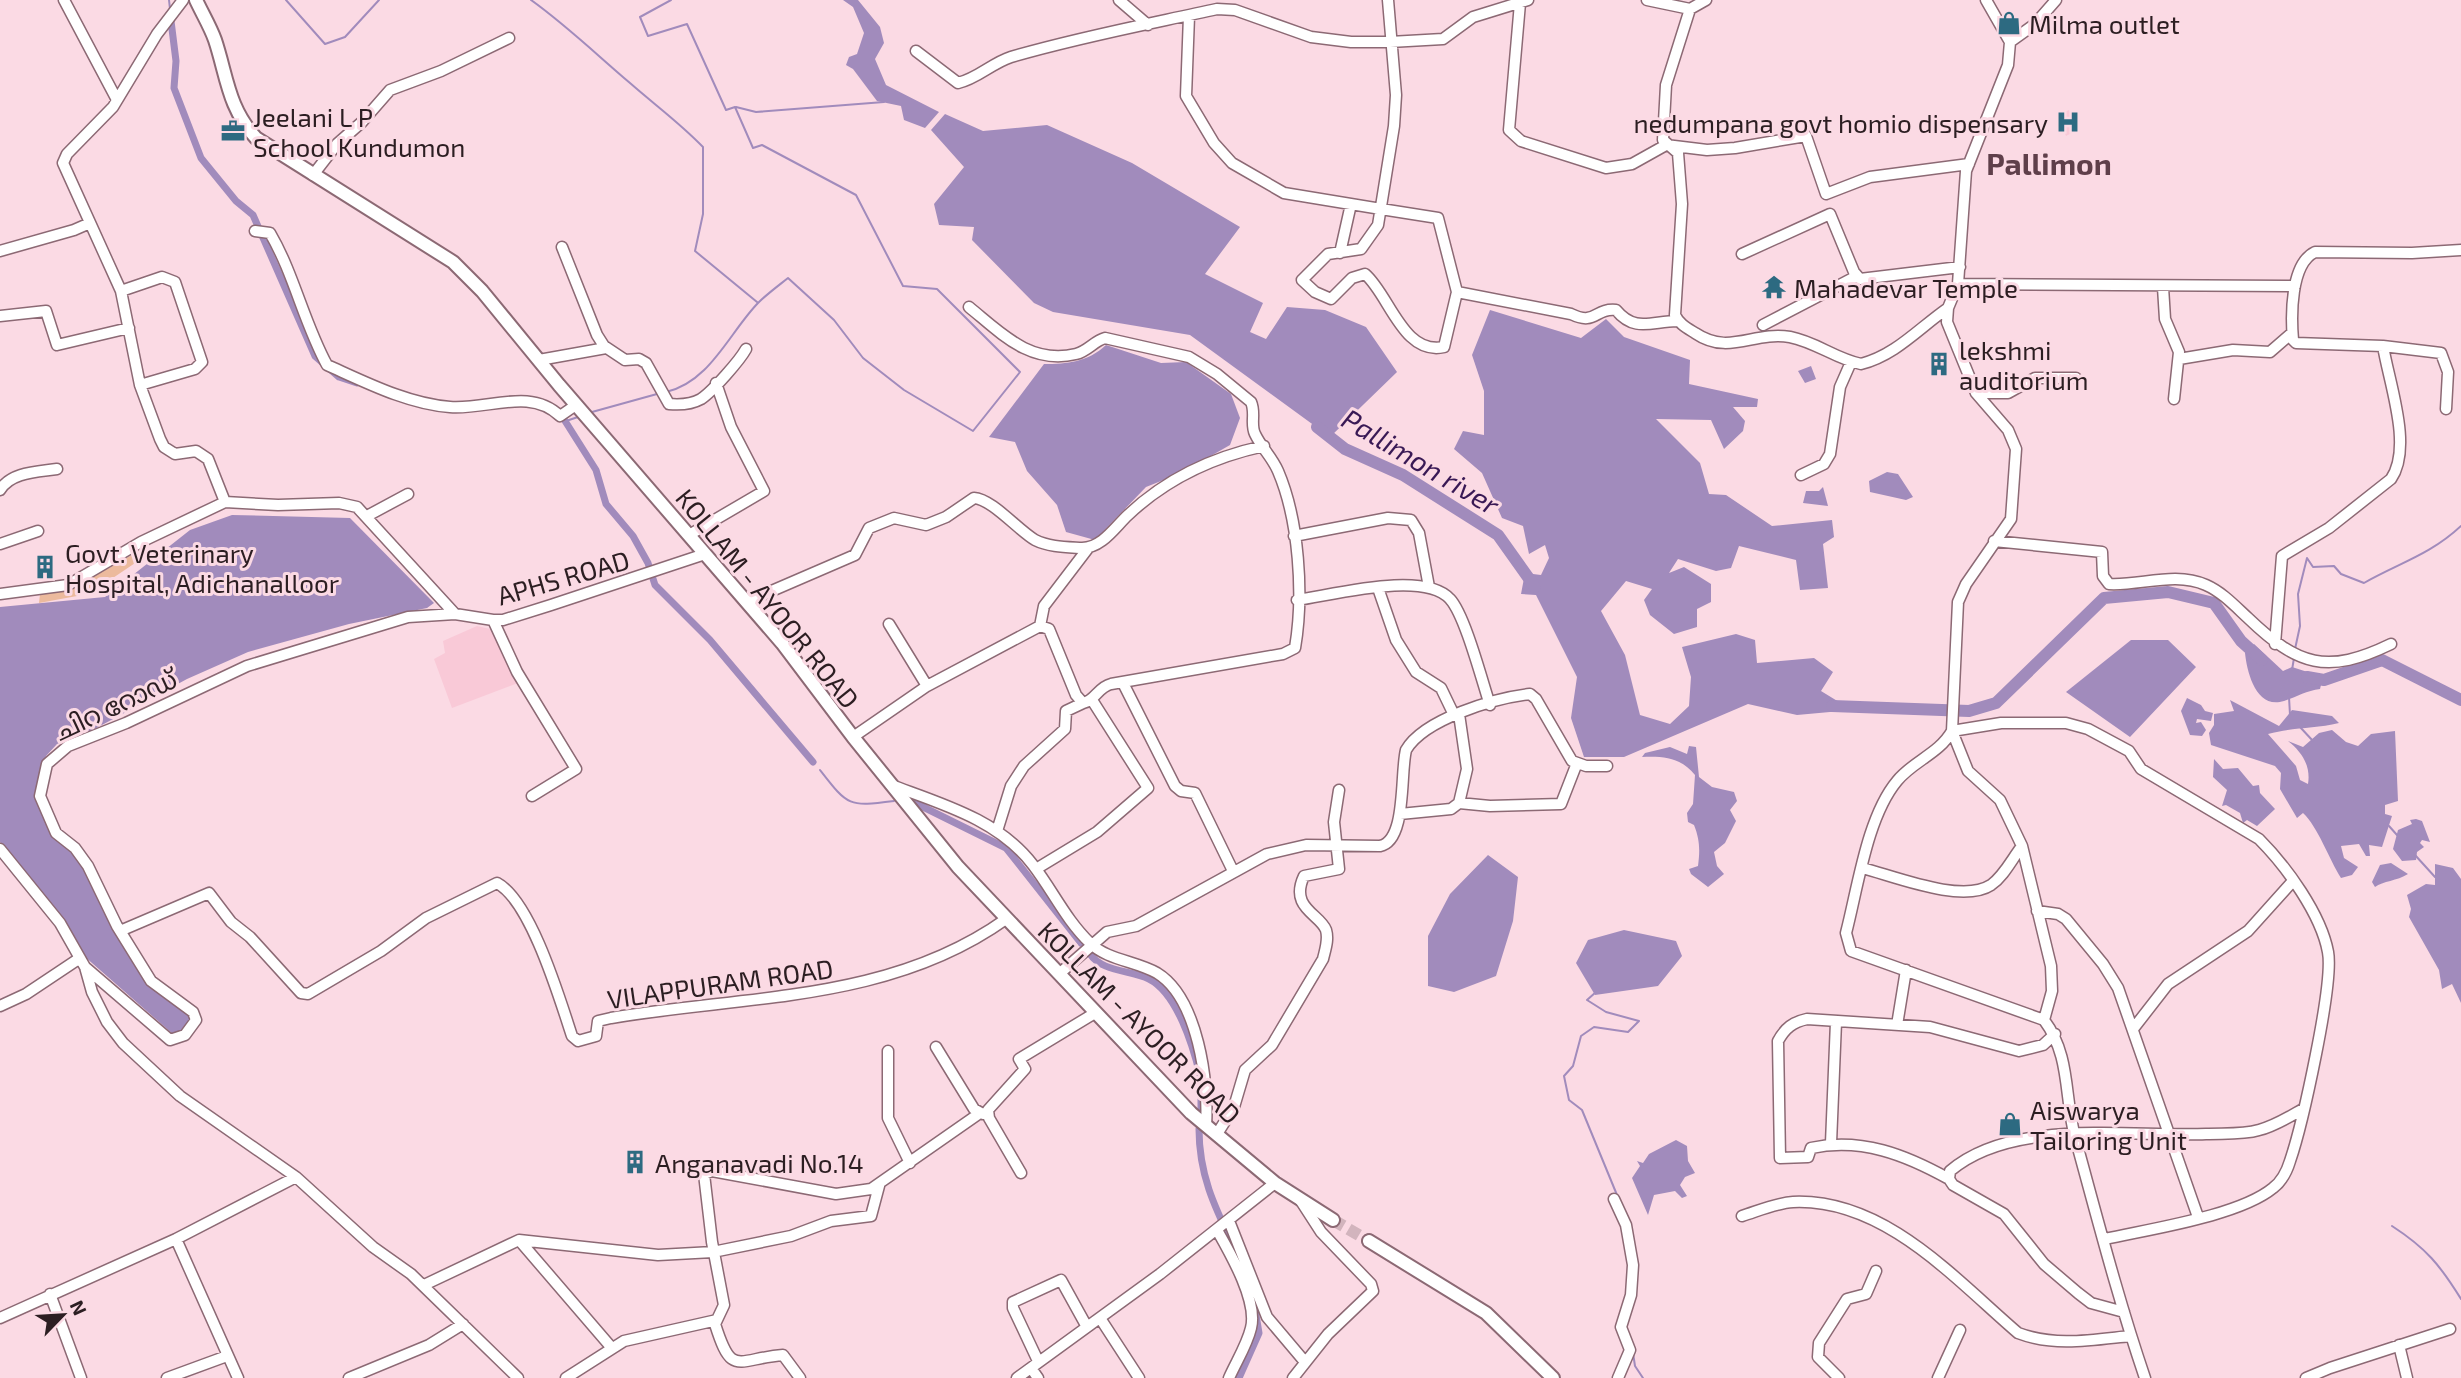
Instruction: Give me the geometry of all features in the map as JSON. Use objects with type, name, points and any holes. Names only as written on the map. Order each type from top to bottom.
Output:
[{"type":"main road","name":"KOLLAM - AYOOR ROAD","points":[[196,0],[214,36],[228,95],[244,125],[256,138],[453,262],[482,291],[576,405],[782,643],[853,737],[958,867],[1095,1013],[1206,1125],[1275,1183],[1334,1220]]},
{"type":"main road","points":[[1369,1241],[1486,1313],[1553,1378]]},
{"type":"street","points":[[64,0],[117,100]]},
{"type":"street","points":[[183,0],[157,34],[117,100],[64,159],[66,173],[121,291],[140,385],[164,447],[175,454],[196,451],[208,459],[225,502]]},
{"type":"street","points":[[1119,0],[1148,25]]},
{"type":"street","points":[[1189,16],[1186,96],[1214,143],[1232,163],[1284,193],[1381,209],[1438,218],[1457,292],[1444,347],[1417,342],[1398,321],[1380,290],[1365,274],[1352,278],[1331,299],[1315,292],[1302,280],[1325,256],[1361,249],[1376,230],[1381,209],[1396,95],[1388,0]]},
{"type":"street","points":[[1647,0],[1690,9],[1706,0]]},
{"type":"street","points":[[1986,0],[2010,42],[2008,65],[1969,164],[1958,284],[1948,308],[1947,322],[1976,393],[2008,430],[2016,449],[2011,519],[1994,541],[1958,602],[1953,727],[1945,744],[1899,778],[1884,799],[1863,868],[1847,942],[1851,951],[2044,1020],[2054,1034],[2064,1060],[2074,1133],[2130,1336],[2145,1378]]},
{"type":"street","points":[[2010,42],[2035,24],[2056,0]]},
{"type":"street","points":[[916,51],[958,83],[966,81],[992,63],[1082,38],[1217,9],[1235,10],[1311,37],[1351,42],[1443,39],[1474,18],[1524,2],[1509,130],[1513,136],[1606,168],[1632,164],[1665,145],[1707,150],[1806,136],[1826,194],[1870,177],[1969,164]]},
{"type":"street","points":[[1690,9],[1666,85],[1662,140],[1678,153],[1682,176],[1675,315],[1677,321],[1706,341],[1721,345],[1769,335],[1805,341],[1861,364],[1900,348],[1918,329],[1948,308]]},
{"type":"street","points":[[313,175],[330,152],[390,90],[441,71],[509,38]]},
{"type":"street","points":[[1340,253],[1351,204]]},
{"type":"street","points":[[1742,254],[1830,214],[1857,276],[1864,279],[1960,267]]},
{"type":"street","points":[[0,251],[90,223]]},
{"type":"street","points":[[255,231],[270,233],[278,247],[306,324],[327,365],[419,402],[441,405],[532,401],[549,406],[560,416],[576,405]]},
{"type":"street","points":[[562,247],[597,335],[606,348],[625,360],[639,359],[646,363],[654,374],[665,401],[680,405],[699,400],[741,358],[746,349]]},
{"type":"street","points":[[2446,409],[2448,372],[2441,353],[2383,346],[2300,345],[2293,340],[2290,308],[2295,286],[2307,257],[2319,251],[2412,253],[2461,250]]},
{"type":"street","points":[[1763,325],[1857,276]]},
{"type":"street","points":[[121,291],[162,277],[176,282],[202,362],[195,369],[140,385]]},
{"type":"street","points":[[1958,284],[2295,286]]},
{"type":"street","points":[[2163,287],[2165,319],[2179,359],[2174,399]]},
{"type":"street","points":[[1457,292],[1572,314],[1583,319],[1591,320],[1608,309],[1616,310],[1624,318],[1642,326],[1677,321]]},
{"type":"street","points":[[969,307],[1021,349],[1059,356],[1076,354],[1105,338],[1189,357],[1202,363],[1251,402],[1255,411],[1253,430],[1264,446],[1288,498],[1294,536],[1297,600],[1295,644],[1290,653],[1106,685],[1088,701],[1066,710],[1065,729],[1024,766],[1011,786],[997,831]]},
{"type":"street","points":[[0,316],[44,310],[57,345],[129,328]]},
{"type":"street","points":[[2179,359],[2233,350],[2270,352],[2292,333]]},
{"type":"street","points":[[2275,644],[2282,556],[2338,521],[2391,479],[2397,470],[2401,443],[2383,346]]},
{"type":"street","points":[[538,360],[606,348]]},
{"type":"street","points":[[1801,475],[1821,467],[1830,454],[1840,387],[1851,362]]},
{"type":"street","points":[[1976,393],[2012,392],[2035,378],[2076,378]]},
{"type":"street","points":[[689,535],[759,495],[764,489],[731,427],[716,383]]},
{"type":"street","points":[[1040,626],[1044,606],[1089,547],[1103,540],[1162,486],[1230,453],[1264,446]]},
{"type":"street","points":[[0,490],[5,482],[18,476],[57,468]]},
{"type":"street","points":[[366,516],[408,494]]},
{"type":"street","points":[[746,602],[855,555],[869,528],[894,518],[926,525],[946,517],[974,498],[985,502],[1035,540],[1048,545],[1089,547]]},
{"type":"street","points":[[0,594],[68,585],[141,542],[225,502],[349,504],[366,516],[455,614]]},
{"type":"street","points":[[1294,536],[1388,518],[1411,520],[1419,533],[1429,587]]},
{"type":"street","points":[[0,544],[38,531]]},
{"type":"street","points":[[1994,541],[2102,552],[2103,576],[2109,584],[2141,580],[2203,583],[2218,592],[2275,644],[2316,663],[2349,662],[2391,644]]},
{"type":"street","name":"APHS ROAD","points":[[455,614],[503,620],[705,554]]},
{"type":"street","points":[[1297,600],[1407,584],[1442,592],[1456,607],[1490,705]]},
{"type":"street","points":[[1378,588],[1396,640],[1416,672],[1441,688],[1457,714],[1467,769],[1459,803],[1451,809],[1399,814]]},
{"type":"street","name":"ചിറ റോഡ്","points":[[82,962],[170,1040],[185,1035],[196,1020],[194,1012],[151,981],[120,931],[88,866],[75,848],[56,833],[46,814],[40,790],[51,758],[68,746],[126,723],[247,666],[384,623],[436,613],[455,614]]},
{"type":"street","points":[[493,620],[517,672],[576,769],[532,796]]},
{"type":"street","points":[[889,624],[927,686]]},
{"type":"street","points":[[853,737],[927,686],[1040,626],[1049,629],[1076,695],[1088,701],[1148,788],[1097,832],[1036,869]]},
{"type":"street","points":[[1123,683],[1175,786],[1181,791],[1195,793],[1233,871]]},
{"type":"street","points":[[1059,974],[1107,932],[1136,926],[1233,871],[1284,849],[1386,845],[1396,836],[1402,764],[1406,750],[1425,728],[1457,714],[1523,695],[1533,695],[1569,757],[1577,763],[1607,766]]},
{"type":"street","points":[[1953,727],[2043,721],[2088,729],[2129,751],[2141,768],[2259,839],[2293,881],[2328,950],[2329,966],[2303,1109],[2290,1162],[2274,1187],[2239,1207],[2105,1239]]},
{"type":"street","points":[[1953,727],[1968,771],[2000,800],[2022,846],[2052,979],[2050,1006],[2044,1020]]},
{"type":"street","points":[[1459,803],[1490,806],[1562,804],[1577,763]]},
{"type":"street","points":[[891,785],[932,798],[997,831],[1019,848],[1072,923],[1091,944],[1101,951],[1158,974],[1175,991],[1187,1015],[1207,1080],[1206,1125]]},
{"type":"street","points":[[1217,1134],[1234,1107],[1245,1070],[1272,1045],[1323,959],[1327,944],[1326,928],[1304,906],[1301,880],[1304,876],[1338,871],[1340,854],[1336,845],[1334,822],[1339,789]]},
{"type":"street","points":[[1863,868],[1946,890],[1974,892],[1999,878],[2022,846]]},
{"type":"street","points":[[0,849],[60,923],[82,962],[107,1022],[123,1043],[180,1097],[296,1177],[373,1247],[424,1286],[463,1324],[506,1374],[518,1378]]},
{"type":"street","points":[[2133,1029],[2168,984],[2248,931],[2293,881]]},
{"type":"street","name":"VILAPPURAM ROAD","points":[[120,931],[209,893],[231,922],[250,937],[301,993],[308,994],[382,951],[426,918],[497,883],[523,915],[545,954],[572,1036],[578,1041],[596,1036],[598,1021],[611,1018],[757,1001],[857,985],[905,972],[967,944],[1006,919]]},
{"type":"street","points":[[2038,911],[2066,919],[2103,964],[2118,988],[2198,1217]]},
{"type":"street","points":[[0,1006],[82,962]]},
{"type":"street","points":[[1897,1025],[1906,970]]},
{"type":"street","points":[[800,1378],[783,1355],[730,1362],[717,1330],[717,1320],[724,1305],[713,1252],[704,1178],[708,1172],[836,1194],[879,1186],[983,1114],[1025,1069],[1019,1059],[1095,1013]]},
{"type":"street","points":[[2054,1034],[2043,1045],[2019,1051],[1930,1027],[1807,1018],[1791,1024],[1778,1041],[1780,1158],[1808,1157],[1811,1148],[1831,1143],[1908,1156],[1949,1179],[1968,1197],[2004,1214],[2044,1264],[2077,1293],[2091,1303],[2124,1312]]},
{"type":"street","points":[[1831,1143],[1836,1022]]},
{"type":"street","points":[[936,1047],[974,1108],[983,1114],[1021,1173]]},
{"type":"street","points":[[888,1051],[888,1118],[910,1163]]},
{"type":"street","points":[[1949,1179],[1950,1171],[1978,1153],[2028,1139],[2074,1133],[2168,1135],[2258,1130],[2303,1109]]},
{"type":"street","points":[[0,1318],[176,1239],[296,1177]]},
{"type":"street","points":[[1017,1378],[1223,1226],[1275,1183]]},
{"type":"street","points":[[424,1286],[519,1240],[658,1255],[713,1252],[791,1236],[831,1221],[871,1216],[879,1186]]},
{"type":"street","points":[[1293,1378],[1328,1334],[1373,1291],[1371,1284],[1321,1232],[1298,1198]]},
{"type":"street","points":[[1614,1199],[1626,1225],[1633,1265],[1630,1295],[1621,1327],[1630,1350],[1618,1378]]},
{"type":"street","points":[[1742,1216],[1790,1202],[1848,1210],[1890,1228],[1914,1244],[2018,1333],[2039,1341],[2067,1342],[2130,1336]]},
{"type":"street","points":[[1223,1226],[1267,1317],[1305,1362]]},
{"type":"street","points":[[1223,1226],[1244,1285],[1252,1320],[1247,1339],[1229,1378]]},
{"type":"street","points":[[176,1239],[238,1378]]},
{"type":"street","points":[[519,1240],[611,1347]]},
{"type":"street","points":[[1839,1378],[1818,1356],[1816,1349],[1847,1299],[1865,1296],[1876,1271]]},
{"type":"street","points":[[1038,1378],[1013,1302],[1061,1280],[1087,1327]]},
{"type":"street","points":[[50,1294],[81,1378]]},
{"type":"street","points":[[1100,1318],[1139,1378]]},
{"type":"street","points":[[566,1378],[611,1347],[635,1337],[717,1320]]},
{"type":"street","points":[[349,1378],[429,1345],[463,1324]]},
{"type":"street","points":[[2306,1378],[2450,1329]]},
{"type":"street","points":[[1938,1378],[1959,1330]]},
{"type":"street","points":[[2399,1345],[2407,1378]]},
{"type":"street","points":[[167,1378],[226,1356]]},
{"type":"shaded area","points":[[843,0],[858,0],[880,27],[884,43],[875,59],[886,85],[939,112],[925,128],[904,120],[901,106],[877,101],[853,69],[846,65],[849,57],[857,54],[864,33],[853,7]]},
{"type":"shaded area","name":"nedumpana govt homio dispensary","points":[[2069,110],[2079,129],[2066,136],[2057,115]]},
{"type":"shaded area","points":[[945,114],[983,131],[1047,125],[1132,163],[1240,227],[1205,274],[1263,303],[1250,332],[1266,339],[1287,307],[1325,310],[1366,327],[1397,372],[1330,437],[1190,335],[1053,312],[1034,303],[972,240],[974,227],[939,225],[934,204],[964,167],[931,130]]},
{"type":"shaded area","points":[[1490,310],[1581,338],[1606,319],[1624,337],[1690,360],[1689,384],[1758,399],[1757,407],[1733,407],[1745,421],[1743,431],[1724,449],[1711,420],[1656,419],[1700,463],[1709,494],[1726,495],[1772,526],[1832,520],[1834,537],[1823,544],[1828,588],[1800,590],[1796,560],[1739,546],[1731,568],[1716,571],[1678,559],[1669,573],[1684,567],[1711,584],[1711,602],[1697,609],[1697,627],[1674,634],[1650,615],[1644,600],[1652,589],[1626,581],[1601,611],[1625,655],[1640,715],[1670,724],[1689,706],[1691,677],[1682,647],[1736,634],[1755,640],[1757,663],[1814,658],[1833,672],[1821,691],[1852,710],[1797,715],[1748,704],[1624,757],[1584,757],[1571,718],[1577,677],[1536,595],[1521,594],[1525,573],[1541,575],[1549,558],[1545,545],[1529,554],[1523,526],[1502,518],[1482,473],[1454,449],[1463,431],[1484,435],[1484,391],[1472,355]]},
{"type":"shaded area","points":[[1106,345],[1161,363],[1186,362],[1231,394],[1240,418],[1230,445],[1181,473],[1146,487],[1095,540],[1066,532],[1057,505],[1027,471],[1015,442],[989,437],[1044,364],[1077,361]]},
{"type":"shaded area","points":[[1811,366],[1816,379],[1805,383],[1798,371]]},
{"type":"shaded area","points":[[1887,472],[1898,474],[1913,497],[1906,500],[1870,492],[1869,481]]},
{"type":"shaded area","points":[[1823,487],[1828,506],[1803,503],[1806,491],[1819,491]]},
{"type":"shaded area","points":[[232,515],[350,518],[434,603],[427,608],[349,624],[248,652],[187,679],[89,732],[57,744],[46,756],[39,784],[39,804],[76,854],[149,984],[192,1013],[191,1022],[181,1035],[174,1035],[84,956],[42,892],[0,842],[0,607],[105,597],[190,530]]},
{"type":"shaded area","points":[[140,550],[144,557],[104,584],[106,590],[100,594],[96,587],[77,596],[39,603],[40,594],[80,582]]},
{"type":"shaded area","points":[[477,626],[495,630],[518,683],[452,708],[434,659],[445,653],[443,641]]},
{"type":"shaded area","points":[[2131,640],[2168,640],[2196,667],[2130,737],[2066,692]]},
{"type":"shaded area","points":[[2254,644],[2283,671],[2292,667],[2323,677],[2320,689],[2284,701],[2266,700],[2255,688],[2248,670],[2245,653]]},
{"type":"shaded area","points":[[2187,698],[2201,705],[2205,711],[2213,713],[2211,721],[2197,719],[2196,723],[2201,722],[2206,730],[2202,736],[2190,735],[2181,711]]},
{"type":"shaded area","points":[[2230,700],[2279,726],[2292,710],[2332,716],[2339,723],[2268,734],[2296,766],[2300,780],[2308,784],[2308,771],[2304,760],[2288,741],[2303,747],[2319,733],[2332,730],[2346,742],[2358,746],[2371,734],[2395,731],[2398,801],[2385,805],[2385,814],[2392,816],[2382,847],[2369,845],[2370,856],[2366,856],[2359,844],[2341,846],[2344,858],[2358,867],[2352,875],[2341,878],[2308,819],[2303,813],[2297,818],[2280,789],[2281,773],[2275,766],[2211,745],[2209,733],[2214,725],[2214,714],[2234,711]]},
{"type":"shaded area","points":[[1689,746],[1696,747],[1699,777],[1712,787],[1734,792],[1737,801],[1730,810],[1736,821],[1725,843],[1714,852],[1717,866],[1724,874],[1708,887],[1691,874],[1689,869],[1698,866],[1699,855],[1696,830],[1694,825],[1688,822],[1687,813],[1693,804],[1695,775],[1672,759],[1642,757],[1645,753],[1670,747],[1687,754]]},
{"type":"shaded area","points":[[2214,759],[2223,769],[2238,768],[2253,786],[2259,785],[2260,793],[2275,809],[2257,826],[2247,820],[2243,823],[2240,813],[2226,805],[2222,806],[2227,790],[2213,777]]},
{"type":"shaded area","points":[[2410,820],[2422,821],[2430,842],[2422,840],[2420,843],[2424,847],[2417,852],[2416,860],[2402,861],[2393,849],[2398,830],[2412,824]]},
{"type":"shaded area","points":[[1488,855],[1518,877],[1513,921],[1496,976],[1454,992],[1428,986],[1428,936],[1450,894]]},
{"type":"shaded area","points":[[2391,863],[2408,874],[2375,887],[2372,882],[2380,865]]},
{"type":"shaded area","points":[[2435,864],[2453,868],[2461,879],[2461,1003],[2452,984],[2442,989],[2439,970],[2409,917],[2411,909],[2407,895],[2426,884],[2435,885]]},
{"type":"shaded area","points":[[1624,930],[1676,941],[1682,956],[1658,986],[1595,995],[1576,963],[1588,940]]},
{"type":"shaded area","points":[[1676,1140],[1687,1146],[1688,1161],[1695,1173],[1685,1177],[1680,1185],[1687,1196],[1682,1198],[1675,1191],[1654,1195],[1648,1215],[1632,1178],[1640,1166],[1637,1161],[1643,1163],[1649,1154]]},
{"type":"waterway","points":[[169,0],[170,9]]},
{"type":"waterway","points":[[286,0],[325,44],[345,37],[379,0]]},
{"type":"waterway","points":[[531,0],[703,147],[703,214],[695,251],[757,302]]},
{"type":"waterway","points":[[666,392],[681,387],[707,367],[758,303],[788,278],[834,320],[863,358],[904,390],[973,431],[1020,372],[937,289],[903,286],[856,195],[762,145],[753,148],[735,107],[726,110],[687,24],[648,36],[640,17],[671,0]]},
{"type":"waterway","points":[[171,21],[176,61],[174,88],[201,158],[236,201],[253,215],[315,356],[339,377],[357,383]]},
{"type":"waterway","points":[[736,107],[756,112],[884,102]]},
{"type":"waterway","points":[[592,412],[657,394]]},
{"type":"waterway","points":[[560,413],[596,470],[606,504],[633,536],[648,563],[655,585],[710,640],[813,762]]},
{"type":"waterway","points":[[566,421],[578,417]]},
{"type":"waterway","name":"Pallimon river","points":[[1317,427],[1345,449],[1403,475],[1498,535],[1535,587]]},
{"type":"waterway","points":[[2295,649],[2300,626],[2298,594],[2307,558],[2313,567],[2334,566],[2341,574],[2364,583],[2426,552],[2461,526]]},
{"type":"waterway","name":"Pallimon river","points":[[1832,706],[1969,711],[1996,703],[2104,598],[2168,592],[2214,603],[2241,641],[2262,660]]},
{"type":"waterway","points":[[2292,670],[2294,658]]},
{"type":"waterway","name":"Pallimon river","points":[[2307,677],[2324,680],[2382,660],[2461,700]]},
{"type":"waterway","points":[[2289,697],[2290,715]]},
{"type":"waterway","points":[[2300,727],[2313,741]]},
{"type":"waterway","points":[[820,770],[837,791],[850,801],[867,804],[894,801]]},
{"type":"waterway","points":[[913,802],[1006,848],[1081,943]]},
{"type":"waterway","points":[[2389,826],[2397,835]]},
{"type":"waterway","points":[[2415,855],[2435,877]]},
{"type":"waterway","points":[[1090,954],[1102,964],[1142,976],[1159,986],[1176,1008],[1182,1021],[1200,1075]]},
{"type":"waterway","points":[[1596,992],[1587,1000],[1606,1012],[1639,1021],[1628,1032],[1594,1027],[1581,1036],[1573,1066],[1564,1076],[1569,1100],[1582,1110],[1617,1195]]},
{"type":"waterway","points":[[1201,1090],[1201,1111]]},
{"type":"waterway","points":[[1199,1129],[1206,1182],[1241,1262]]},
{"type":"waterway","points":[[2392,1226],[2431,1258],[2461,1299]]},
{"type":"waterway","points":[[1239,1378],[1259,1333],[1254,1303]]},
{"type":"waterway","points":[[1633,1353],[1635,1366],[1643,1378]]},
{"type":"tunnel","points":[[1333,1220],[1369,1241]]},
{"type":"place","name":"Milma outlet","points":[[2009,23]]},
{"type":"place","name":"nedumpana govt homio dispensary","points":[[2068,122]]},
{"type":"place","name":"Jeelani L P School Kundumon","points":[[233,131]]},
{"type":"place","name":"Mahadevar Temple","points":[[1774,287]]},
{"type":"place","name":"lekshmi auditorium","points":[[1939,364]]},
{"type":"place","name":"Govt. Veterinary Hospital, Adichanalloor","points":[[45,567]]},
{"type":"place","name":"Aiswarya Tailoring Unit","points":[[2010,1124]]},
{"type":"place","name":"Anganavadi No.14","points":[[635,1162]]},
{"type":"district","name":"Pallimon","points":[[2049,163]]}]
